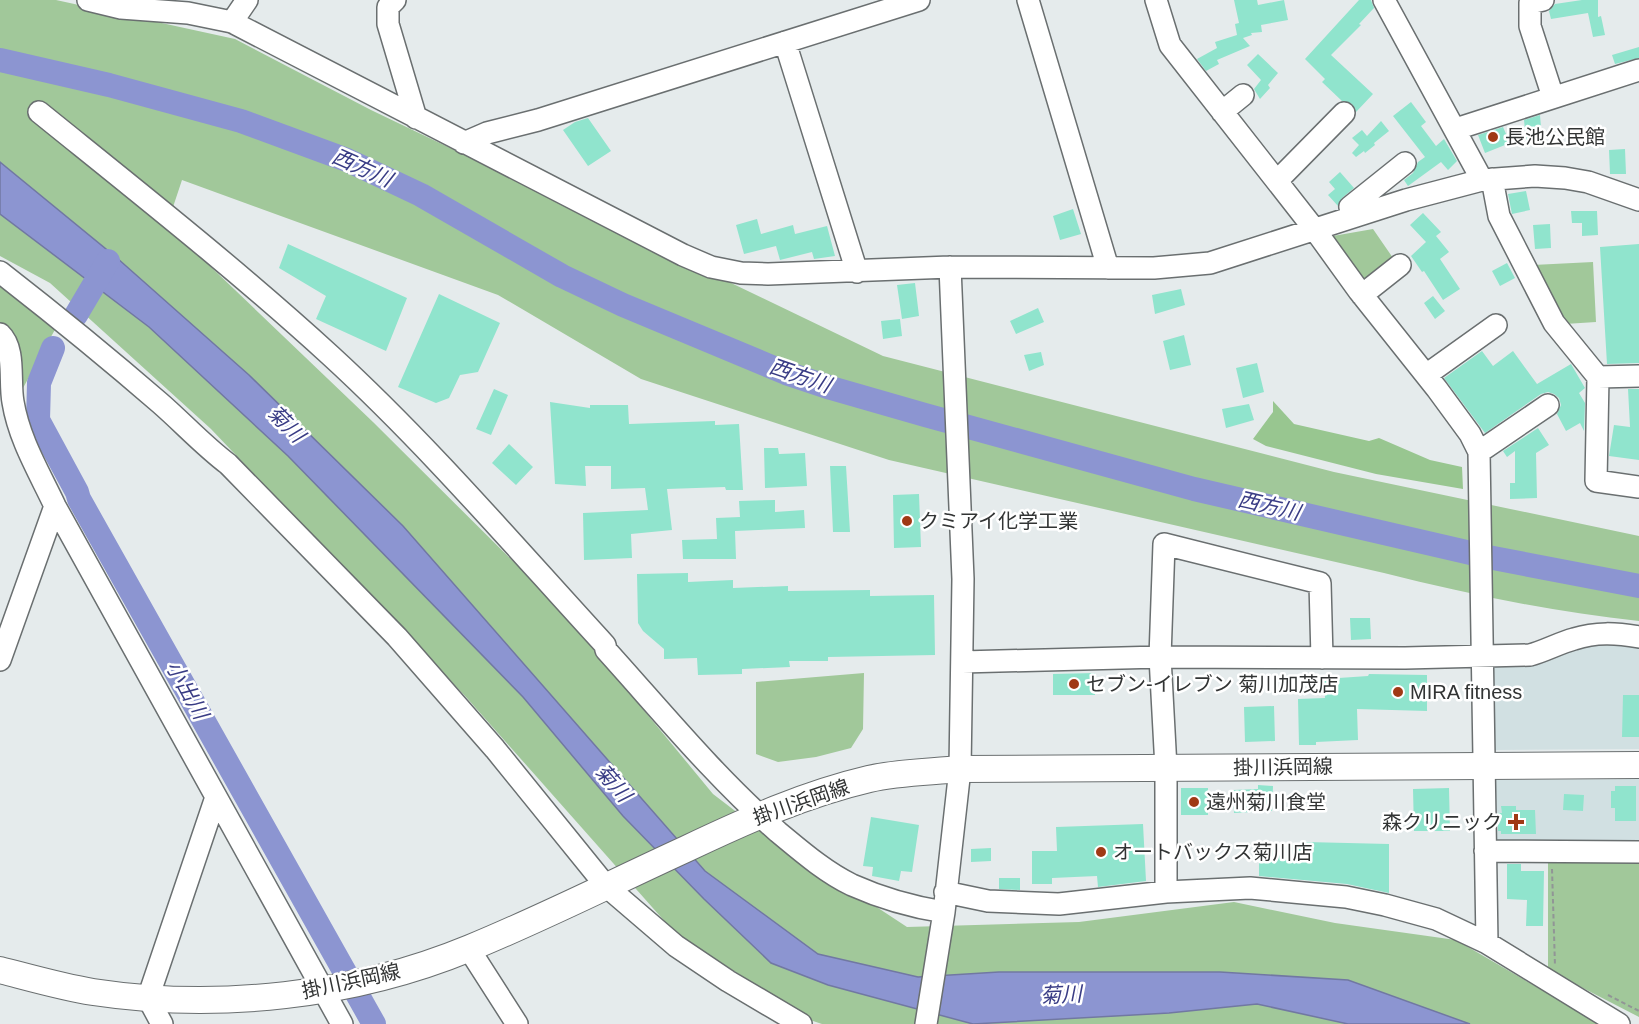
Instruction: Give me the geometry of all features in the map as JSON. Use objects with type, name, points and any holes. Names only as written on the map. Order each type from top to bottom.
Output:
[{"type":"main road","name":"掛川浜岡線","points":[[0,970],[92,992],[148,998],[218,999],[327,989],[365,982],[469,949],[756,816],[817,793],[872,778],[960,769],[1639,765]]},
{"type":"street","points":[[88,0],[188,13],[232,22],[683,255],[711,267],[741,273],[792,274],[950,267],[1154,268],[1210,263],[1406,200],[1487,179],[1534,176],[1565,178],[1588,182],[1639,200]]},
{"type":"street","points":[[232,22],[248,0]]},
{"type":"street","points":[[395,0],[388,7],[388,24],[416,118]]},
{"type":"street","points":[[464,143],[488,133],[538,120],[919,0]]},
{"type":"street","points":[[1028,0],[1108,268]]},
{"type":"street","points":[[1156,0],[1170,45],[1426,375],[1470,434],[1479,452],[1487,943]]},
{"type":"street","points":[[1384,0],[1456,129],[1487,179],[1499,216],[1554,323],[1598,377],[1596,481],[1639,487]]},
{"type":"street","points":[[1543,0],[1530,3],[1530,26],[1552,97]]},
{"type":"street","points":[[785,42],[857,272]]},
{"type":"street","points":[[1456,129],[1639,70]]},
{"type":"street","points":[[1222,112],[1243,95]]},
{"type":"street","points":[[39,112],[213,252],[331,356],[400,422],[497,525],[605,645],[606,650],[720,779],[756,816],[810,859],[851,884],[912,907],[943,908],[988,901],[1059,904],[1166,892],[1250,888],[1346,897],[1436,919],[1487,943],[1619,1024]]},
{"type":"street","points":[[1277,181],[1344,113]]},
{"type":"street","points":[[1353,217],[1350,207],[1405,163]]},
{"type":"street","points":[[1362,295],[1400,266]]},
{"type":"street","points":[[926,1024],[960,769],[963,579],[950,267]]},
{"type":"street","points":[[0,272],[64,322],[160,403],[228,465],[397,637],[495,749],[606,886],[676,946],[728,981],[801,1024]]},
{"type":"street","points":[[1426,375],[1496,325]]},
{"type":"street","points":[[0,334],[8,347],[12,401],[20,432],[55,506],[216,797],[327,989],[342,1024]]},
{"type":"street","points":[[1598,377],[1639,376]]},
{"type":"street","points":[[1479,452],[1548,405]]},
{"type":"street","points":[[0,660],[55,506]]},
{"type":"street","points":[[1166,892],[1166,768],[1160,657],[1164,544],[1320,583],[1322,658]]},
{"type":"street","points":[[962,662],[1160,657],[1322,658],[1530,655],[1597,633],[1621,633],[1639,637]]},
{"type":"street","points":[[162,1024],[148,998],[216,797]]},
{"type":"street","points":[[1485,851],[1639,852]]},
{"type":"street","points":[[469,949],[517,1024]]},
{"type":"path","points":[[1552,864],[1555,969]]},
{"type":"path","points":[[1607,995],[1639,1011]]},
{"type":"shaded area","points":[[1639,642],[1639,749],[1494,750],[1488,745],[1493,660],[1568,646]]},
{"type":"shaded area","points":[[1639,779],[1639,846],[1495,848],[1494,780]]},
{"type":"green space","points":[[0,0],[56,0],[235,39],[371,110],[883,356],[1334,472],[1639,536],[1639,621],[1574,613],[1479,595],[889,460],[641,379],[498,295],[182,180],[167,225],[373,422],[557,605],[713,794],[764,833],[907,927],[1079,922],[1234,902],[1335,923],[1456,940],[1600,1024],[822,1024],[810,1020],[675,933],[466,697],[211,429],[50,283],[0,256]]},
{"type":"green space","points":[[1373,229],[1393,258],[1364,279],[1333,236]]},
{"type":"green space","points":[[1593,262],[1596,322],[1565,324],[1533,265]]},
{"type":"green space","points":[[0,285],[58,324],[17,399],[0,334]]},
{"type":"green space","points":[[1273,401],[1294,424],[1369,441],[1379,438],[1430,460],[1462,467],[1463,489],[1376,474],[1266,446],[1253,439],[1273,412]]},
{"type":"green space","points":[[864,673],[863,729],[851,748],[816,757],[778,762],[756,754],[756,682]]},
{"type":"green space","points":[[1639,857],[1639,1017],[1548,970],[1548,858]]},
{"type":"water","name":"菊川","points":[[0,162],[117,258],[249,375],[403,526],[705,871],[818,954],[918,977],[999,972],[1220,972],[1348,980],[1470,1024],[1348,1024],[1257,1004],[1169,1013],[973,1024],[828,985],[771,963],[704,899],[623,816],[523,697],[288,456],[149,327],[0,214]]},
{"type":"building","points":[[1234,0],[1257,0],[1258,5],[1284,0],[1288,20],[1261,25],[1262,32],[1251,33],[1252,35],[1243,38],[1250,46],[1217,60],[1219,64],[1206,71],[1197,59],[1217,48],[1215,42],[1237,35],[1235,24],[1239,23]]},
{"type":"building","points":[[1359,0],[1371,0],[1374,8],[1359,24],[1361,25],[1331,55],[1373,94],[1356,112],[1352,104],[1342,101],[1322,82],[1325,79],[1305,59]]},
{"type":"building","points":[[1598,0],[1598,17],[1601,16],[1605,35],[1593,37],[1588,13],[1551,19],[1549,11],[1555,4]]},
{"type":"building","points":[[1639,47],[1639,58],[1615,64],[1612,55]]},
{"type":"building","points":[[1258,54],[1278,73],[1268,85],[1270,88],[1260,99],[1254,89],[1261,80],[1247,65]]},
{"type":"building","points":[[1411,102],[1426,122],[1421,126],[1436,146],[1444,139],[1457,161],[1448,170],[1441,162],[1408,186],[1404,180],[1413,173],[1418,162],[1425,157],[1393,116]]},
{"type":"building","points":[[1540,115],[1542,139],[1526,140],[1524,120]]},
{"type":"building","points":[[588,118],[611,151],[588,166],[563,130],[575,122]]},
{"type":"building","points":[[1381,121],[1389,131],[1365,153],[1364,151],[1356,157],[1352,153],[1359,145],[1352,138],[1362,130],[1367,136]]},
{"type":"building","name":"長池公民館","points":[[1503,127],[1510,143],[1485,153],[1478,135]]},
{"type":"building","points":[[1625,149],[1626,174],[1610,174],[1609,150]]},
{"type":"building","points":[[1340,172],[1354,188],[1342,198],[1338,206],[1328,195],[1335,189],[1329,182]]},
{"type":"building","points":[[1526,191],[1530,210],[1512,214],[1508,194]]},
{"type":"building","points":[[1073,209],[1081,234],[1060,240],[1053,216]]},
{"type":"building","points":[[1571,211],[1597,211],[1598,235],[1582,236],[1582,223],[1572,223]]},
{"type":"building","points":[[1423,213],[1441,232],[1436,236],[1449,252],[1440,259],[1460,289],[1443,300],[1411,256],[1426,242],[1410,225]]},
{"type":"building","points":[[757,219],[761,234],[793,225],[795,234],[827,226],[835,256],[814,259],[812,252],[780,260],[776,246],[744,254],[736,225]]},
{"type":"building","points":[[1550,224],[1551,248],[1535,249],[1533,225]]},
{"type":"building","points":[[288,244],[407,298],[386,351],[316,319],[326,296],[279,268]]},
{"type":"building","points":[[1639,244],[1639,363],[1607,364],[1600,247]]},
{"type":"building","points":[[1507,263],[1515,278],[1500,286],[1492,271]]},
{"type":"building","points":[[915,283],[919,316],[902,319],[897,285]]},
{"type":"building","points":[[1181,289],[1185,305],[1155,314],[1152,295]]},
{"type":"building","points":[[439,294],[500,323],[478,372],[460,375],[449,398],[436,403],[398,387]]},
{"type":"building","points":[[1433,296],[1445,311],[1435,319],[1424,303]]},
{"type":"building","points":[[1038,308],[1044,322],[1016,334],[1010,321]]},
{"type":"building","points":[[900,319],[902,336],[883,339],[881,321]]},
{"type":"building","points":[[1184,335],[1191,365],[1170,370],[1163,341]]},
{"type":"building","points":[[1482,351],[1493,366],[1513,351],[1537,384],[1571,364],[1585,388],[1579,393],[1585,403],[1584,431],[1580,423],[1566,431],[1557,414],[1561,405],[1559,398],[1548,392],[1541,394],[1485,433],[1444,378]]},
{"type":"building","points":[[1041,352],[1044,365],[1029,371],[1024,355]]},
{"type":"building","points":[[1257,363],[1264,392],[1243,398],[1236,368]]},
{"type":"building","points":[[494,389],[508,395],[491,435],[476,429]]},
{"type":"building","points":[[1628,389],[1639,389],[1639,460],[1609,456],[1614,425],[1630,427]]},
{"type":"building","points":[[550,402],[590,408],[590,405],[628,405],[629,424],[715,421],[715,425],[739,424],[743,490],[726,490],[725,487],[667,489],[672,530],[631,534],[632,558],[584,560],[583,513],[648,510],[645,488],[611,489],[611,466],[585,466],[586,486],[555,484]]},
{"type":"building","points":[[1249,404],[1254,420],[1226,428],[1222,409]]},
{"type":"building","points":[[1538,428],[1549,445],[1536,453],[1537,498],[1510,499],[1510,483],[1515,483],[1515,451],[1507,457],[1503,451]]},
{"type":"building","points":[[509,444],[533,467],[516,485],[492,463]]},
{"type":"building","points":[[764,448],[778,448],[779,454],[805,453],[807,486],[765,488]]},
{"type":"building","points":[[830,466],[846,466],[850,532],[833,532]]},
{"type":"building","name":"クミアイ化学工業","points":[[919,494],[921,547],[894,548],[893,495]]},
{"type":"building","points":[[775,500],[775,512],[804,510],[805,528],[735,531],[736,559],[683,559],[682,540],[717,539],[716,518],[740,517],[739,501]]},
{"type":"building","points":[[688,573],[688,582],[733,580],[733,588],[788,586],[788,591],[870,590],[870,596],[934,595],[935,655],[828,657],[828,661],[789,661],[790,667],[742,669],[742,674],[698,675],[697,658],[664,659],[664,649],[643,631],[638,623],[637,574]]},
{"type":"building","points":[[1350,618],[1370,618],[1371,639],[1351,640]]},
{"type":"building","name":"セブン-イレブン 菊川加茂店","points":[[1095,673],[1095,695],[1053,695],[1053,674]]},
{"type":"building","points":[[1369,674],[1427,675],[1427,711],[1357,709],[1358,740],[1299,745],[1298,699],[1325,698],[1324,679],[1368,676]]},
{"type":"building","points":[[1623,695],[1639,695],[1639,737],[1622,737]]},
{"type":"building","points":[[1274,706],[1275,741],[1245,742],[1244,707]]},
{"type":"building","points":[[1258,785],[1273,786],[1272,811],[1252,809],[1252,812],[1234,813],[1233,790],[1258,789]]},
{"type":"building","points":[[1615,786],[1636,786],[1636,821],[1615,821],[1615,808],[1611,808],[1611,791],[1615,791]]},
{"type":"building","name":"遠州菊川食堂","points":[[1181,788],[1208,788],[1208,815],[1181,815]]},
{"type":"building","points":[[1449,788],[1450,831],[1414,831],[1413,789]]},
{"type":"building","points":[[1564,794],[1584,795],[1583,811],[1563,810]]},
{"type":"building","name":"森クリニック","points":[[1501,806],[1516,806],[1516,810],[1535,810],[1536,834],[1501,834],[1501,831],[1498,831],[1498,813],[1502,813]]},
{"type":"building","points":[[871,817],[919,825],[912,872],[901,871],[899,881],[872,876],[873,867],[863,866]]},
{"type":"building","name":"オートバックス菊川店","points":[[1143,824],[1146,881],[1098,887],[1097,876],[1052,878],[1052,884],[1032,884],[1032,851],[1057,851],[1056,827]]},
{"type":"building","points":[[1306,842],[1389,844],[1389,893],[1347,884],[1259,876],[1259,851]]},
{"type":"building","points":[[991,848],[991,861],[971,862],[971,849]]},
{"type":"building","points":[[1507,864],[1521,864],[1521,871],[1544,871],[1543,926],[1526,926],[1527,900],[1507,899]]},
{"type":"building","points":[[999,878],[1020,878],[1020,890],[999,889]]},
{"type":"waterway","name":"西方川","points":[[0,60],[109,85],[241,121],[347,160],[421,195],[562,276],[623,305],[786,373],[831,388],[1194,489],[1488,557],[1639,586]]},
{"type":"waterway","name":"小出川","points":[[76,315],[108,261]]},
{"type":"waterway","name":"小出川","points":[[53,348],[39,383],[38,420],[79,499],[374,1024]]},
{"type":"place","name":"長池公民館","points":[[1493,137]]},
{"type":"place","name":"クミアイ化学工業","points":[[907,521]]},
{"type":"place","name":"セブン-イレブン 菊川加茂店","points":[[1074,684]]},
{"type":"place","name":"MIRA fitness","points":[[1398,692]]},
{"type":"place","name":"遠州菊川食堂","points":[[1194,802]]},
{"type":"place","name":"森クリニック","points":[[1516,822]]},
{"type":"place","name":"オートバックス菊川店","points":[[1101,852]]}]
